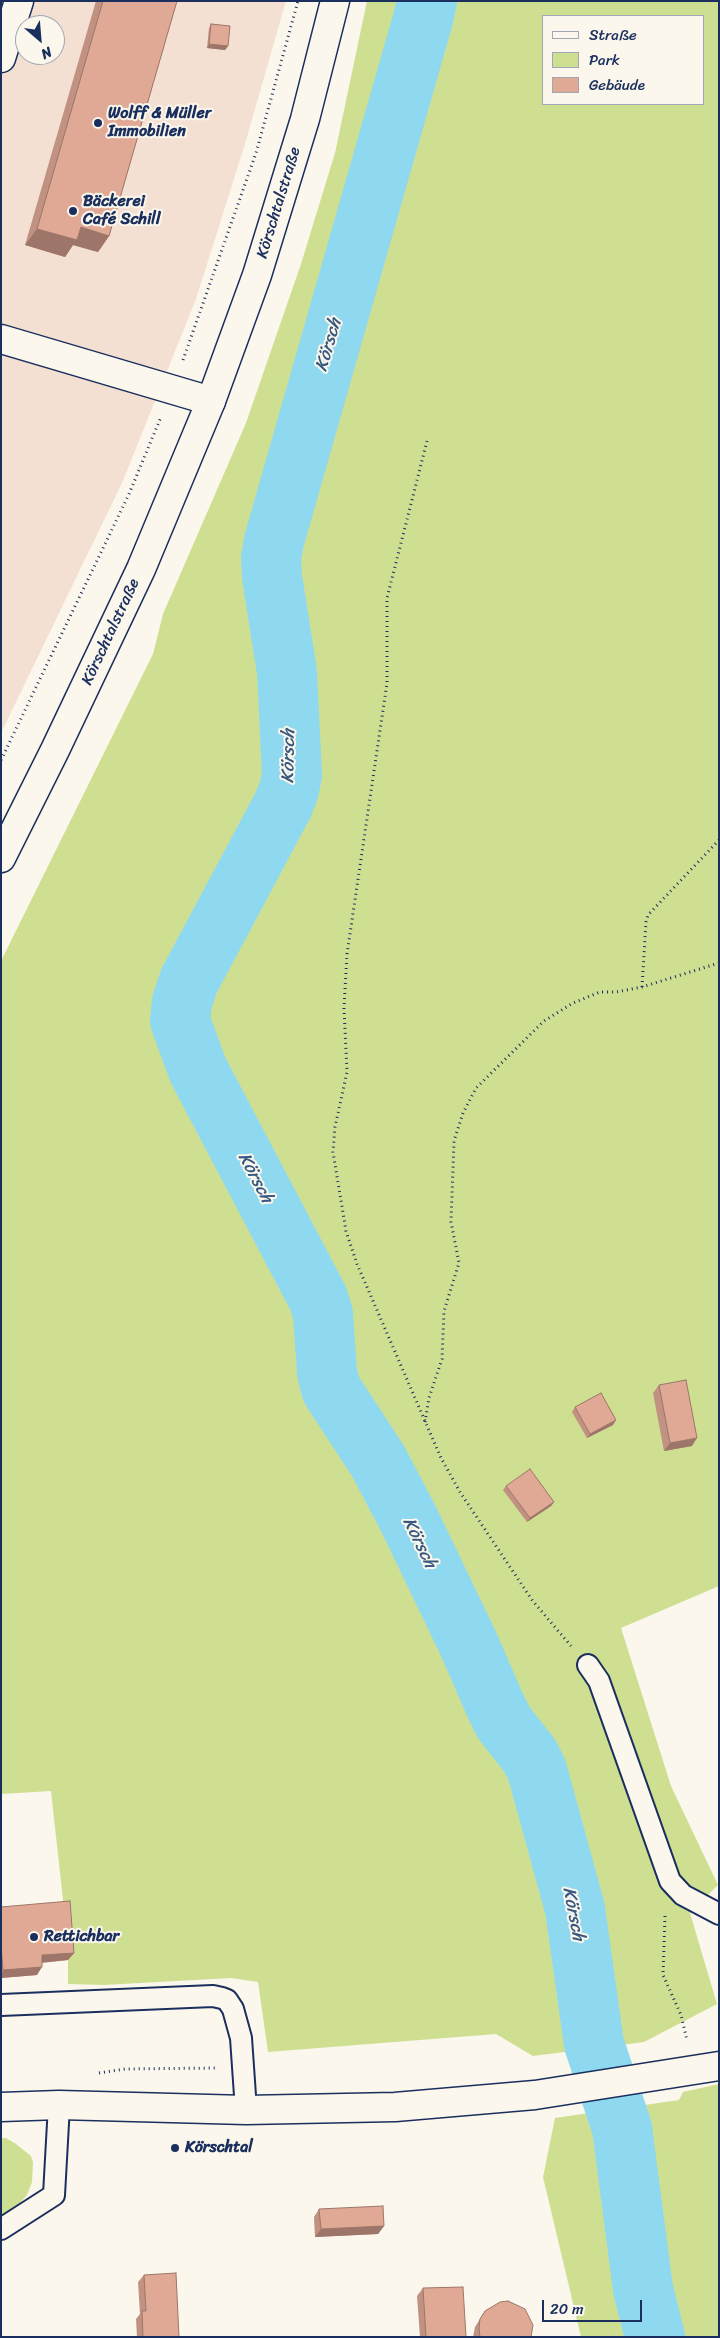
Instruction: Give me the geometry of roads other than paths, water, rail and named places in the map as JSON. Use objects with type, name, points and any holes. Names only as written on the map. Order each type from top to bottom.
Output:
[{"type":"main road","points":[[1,58],[19,1]]},
{"type":"main road","name":"Körschtalstraße","points":[[1,858],[55,750],[141,569],[211,401],[257,275],[305,119],[335,1]]},
{"type":"main road","points":[[1,339],[211,401]]},
{"type":"main road","points":[[1,2107],[59,2106],[246,2110],[395,2107],[535,2095],[719,2066]]},
{"type":"lane","points":[[588,1665],[599,1681],[666,1875],[674,1887],[683,1895],[719,1914]]},
{"type":"lane","points":[[1,2005],[213,1996],[227,2000],[233,2009],[241,2038],[246,2110]]},
{"type":"lane","points":[[1,2229],[54,2195],[59,2106]]},
{"type":"waterway","name":"Körsch","points":[[427,1],[274,541],[271,558],[272,577],[287,672],[292,775],[289,790],[283,805],[189,981],[182,1002],[180,1021],[198,1070],[318,1298],[323,1314],[327,1372],[331,1389],[378,1461],[409,1520],[504,1723],[530,1756],[537,1770],[575,1909],[594,2044],[622,2128],[643,2289],[655,2337]]},
{"type":"place","name":"Wolff & Müller Immobilien","points":[[98,123]]},
{"type":"place","name":"Bäckerei Café Schill","points":[[73,211]]},
{"type":"place","name":"Rettichbar","points":[[34,1937]]},
{"type":"place","name":"Körschtal","points":[[175,2148]]}]
